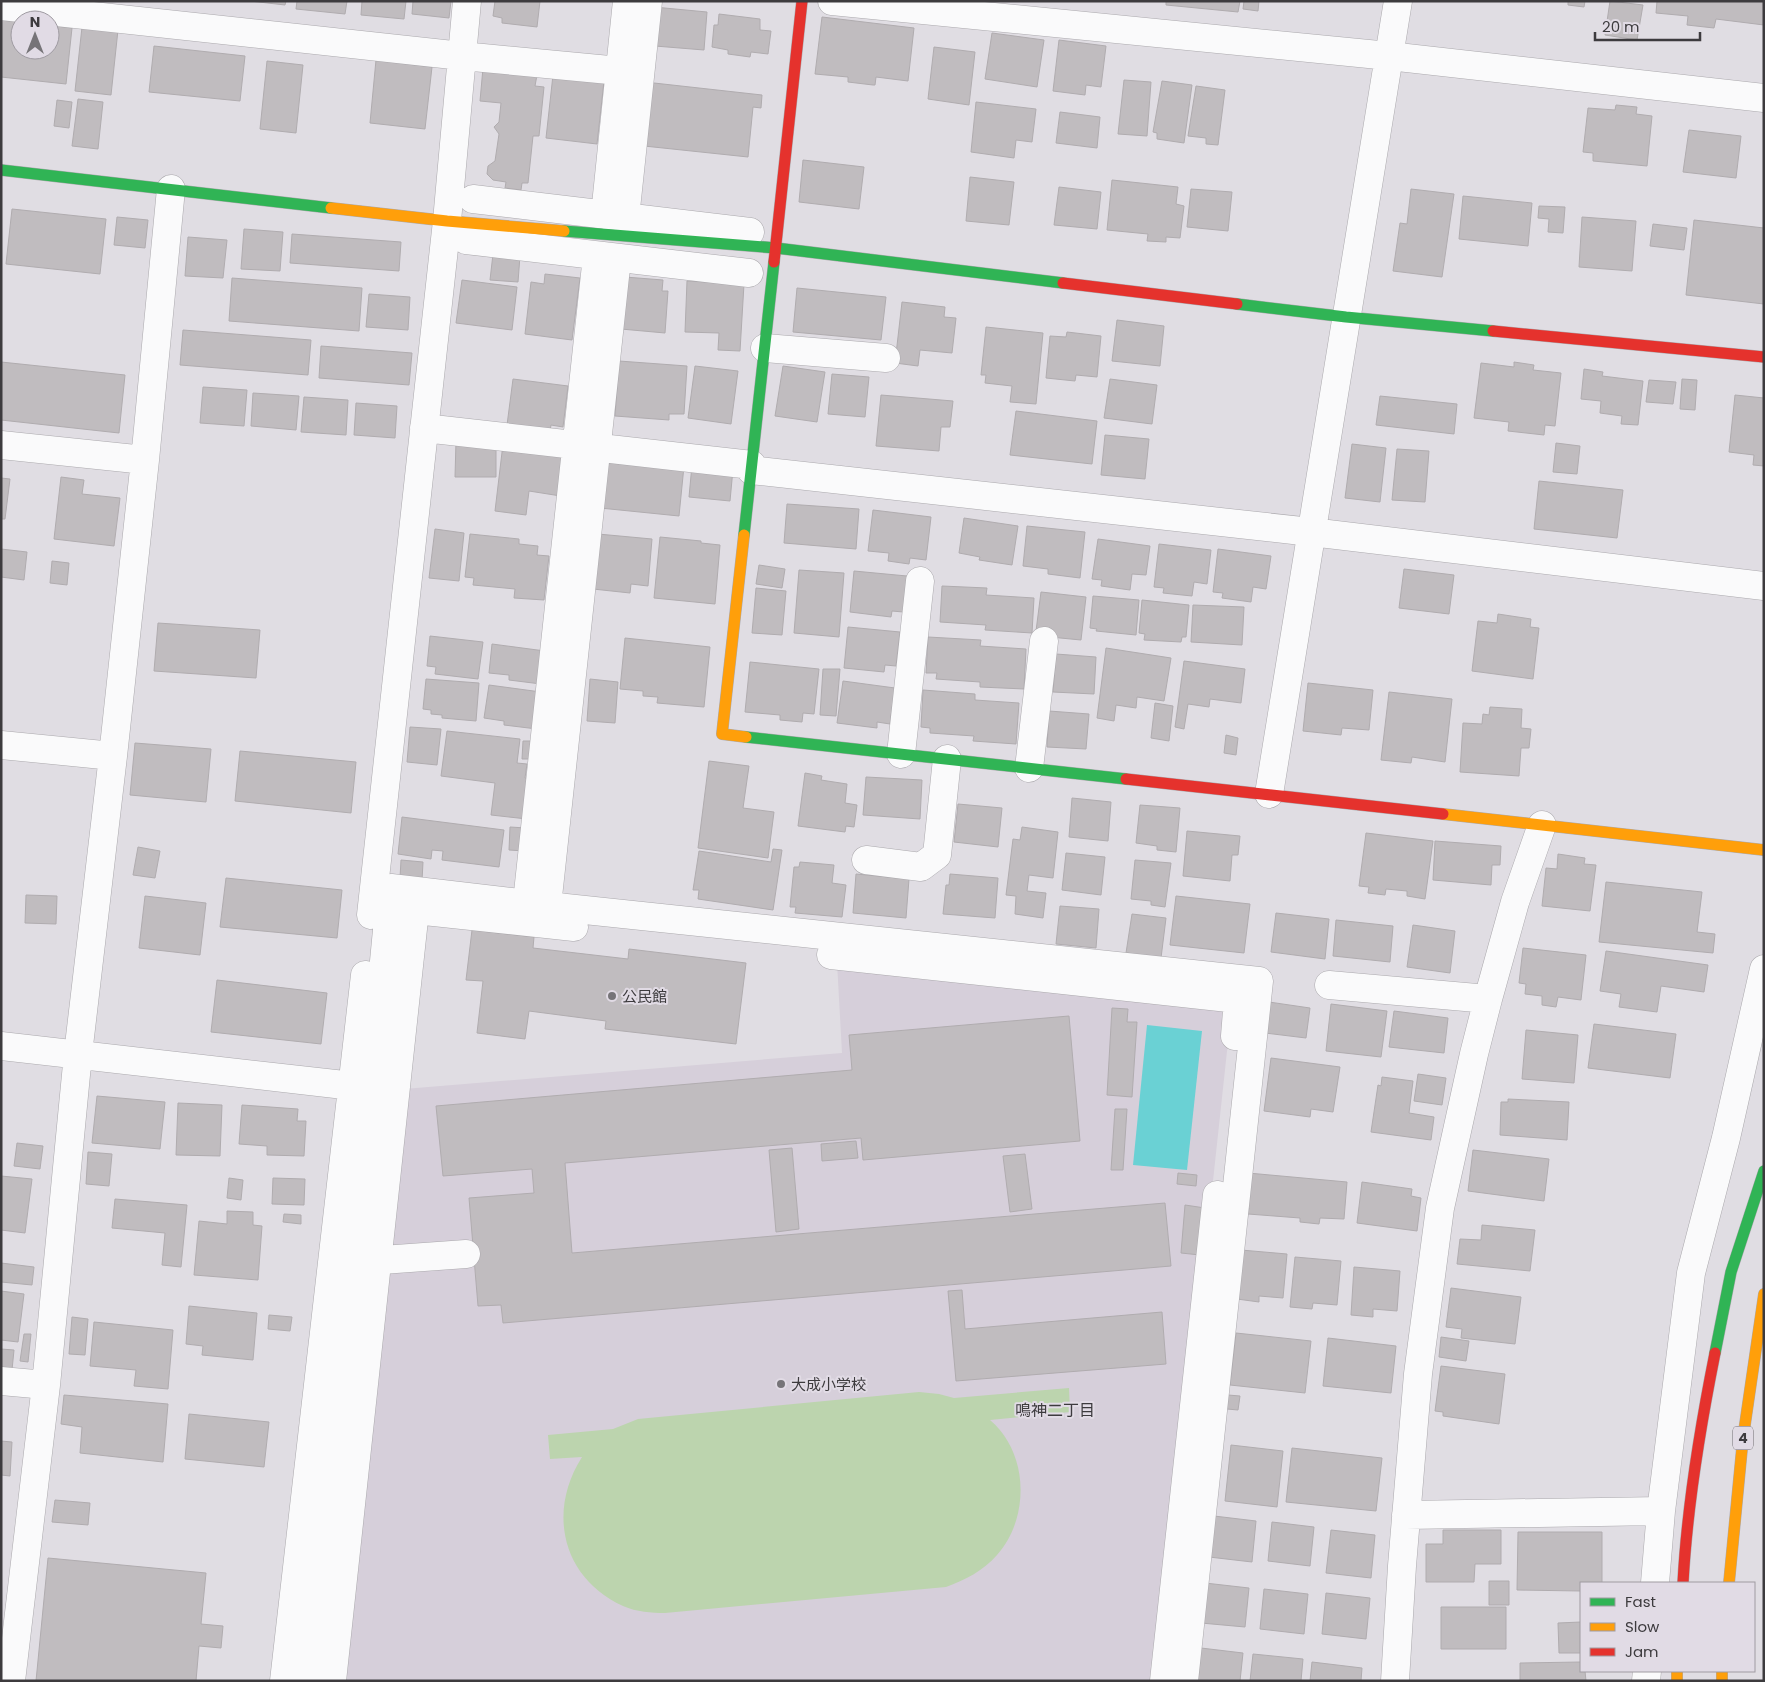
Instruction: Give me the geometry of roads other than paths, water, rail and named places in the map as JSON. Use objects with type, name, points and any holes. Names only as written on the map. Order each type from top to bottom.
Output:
[{"type":"main road","points":[[802,1],[722,734],[1764,850]]},
{"type":"main road","points":[[1,170],[447,221],[776,248],[1346,317],[1764,357]]},
{"type":"main road","points":[[1683,1582],[1685,1546],[1708,1391],[1731,1272],[1764,1171]]},
{"type":"main road","name":"4","points":[[1729,1582],[1743,1438],[1764,1294]]},
{"type":"street","points":[[133,1],[463,46]]},
{"type":"street","points":[[284,1681],[353,1086],[447,221],[467,1]]},
{"type":"street","points":[[615,217],[621,62],[627,1]]},
{"type":"street","points":[[615,217],[648,1]]},
{"type":"street","points":[[832,1],[1389,56],[1764,98]]},
{"type":"street","points":[[1269,794],[1398,1]]},
{"type":"street","points":[[1,6],[463,46],[621,62]]},
{"type":"street","points":[[12,1681],[46,1385],[78,1054],[145,460],[171,189]]},
{"type":"street","points":[[473,199],[750,232]]},
{"type":"street","points":[[466,240],[749,273]]},
{"type":"street","points":[[537,904],[607,257]]},
{"type":"street","points":[[765,348],[886,358]]},
{"type":"street","points":[[424,428],[1764,586]]},
{"type":"street","points":[[1,445],[145,460]]},
{"type":"street","points":[[900,754],[920,581]]},
{"type":"street","points":[[1029,768],[1044,641]]},
{"type":"street","points":[[1,745],[113,756]]},
{"type":"street","points":[[866,860],[921,866],[937,856],[947,759]]},
{"type":"street","points":[[1395,1681],[1418,1374],[1440,1208],[1488,999],[1515,902],[1542,825]]},
{"type":"street","points":[[311,1681],[346,1360],[391,888],[1260,981],[1184,1681]]},
{"type":"street","points":[[332,1681],[415,910],[1238,999],[1164,1681]]},
{"type":"street","points":[[1655,1582],[1661,1511],[1691,1273],[1726,1138],[1764,969]]},
{"type":"street","points":[[1329,985],[1488,999]]},
{"type":"street","points":[[1,1046],[353,1086]]},
{"type":"street","points":[[382,1260],[466,1254]]},
{"type":"street","points":[[1,1380],[46,1385]]},
{"type":"street","points":[[1406,1515],[1661,1511]]},
{"type":"water","points":[[1147,1025],[1202,1031],[1187,1170],[1133,1165]]},
{"type":"place","name":"公民館","points":[[612,996]]},
{"type":"place","name":"大成小学校","points":[[781,1384]]},
{"type":"district","name":"鳴神二丁目","points":[[1055,1410]]}]
